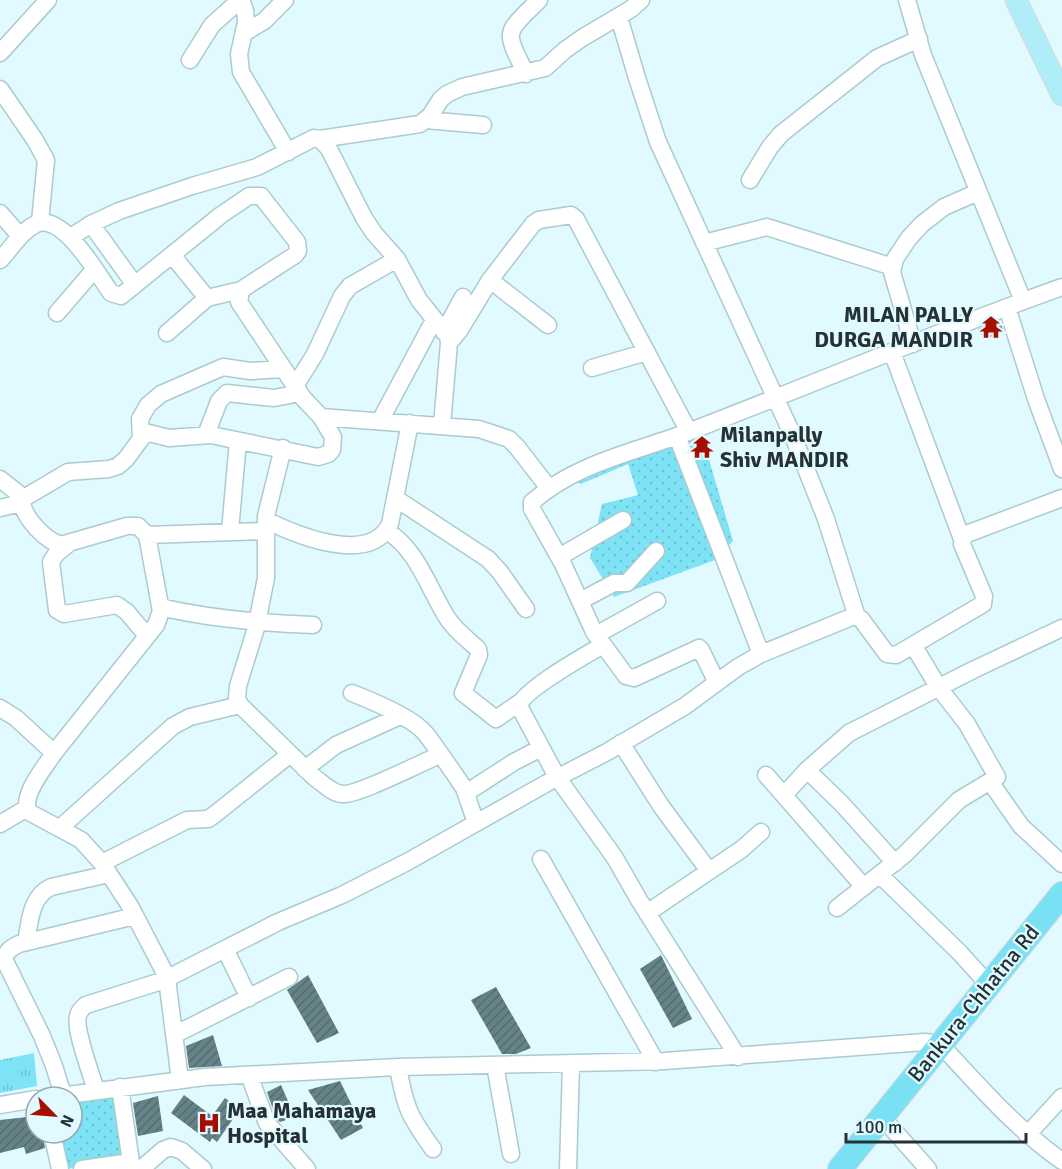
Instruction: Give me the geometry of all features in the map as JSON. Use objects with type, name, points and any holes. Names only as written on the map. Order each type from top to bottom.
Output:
[{"type":"highway","name":"Bankura-Chhatna Rd","points":[[840,1169],[1062,894]]},
{"type":"main road","points":[[1016,0],[1061,91]]},
{"type":"street","points":[[0,53],[48,0]]},
{"type":"street","points":[[190,60],[212,26],[241,0],[245,10],[240,54],[241,72],[288,152]]},
{"type":"street","points":[[244,33],[264,21],[285,0]]},
{"type":"street","points":[[526,74],[510,41],[510,33],[512,27],[539,0]]},
{"type":"street","points":[[71,237],[91,224],[119,211],[257,167],[314,138],[415,126],[426,120],[447,94],[462,87],[545,68],[565,50],[619,17],[641,0]]},
{"type":"street","points":[[907,0],[919,39],[978,192],[1015,304],[1036,399],[1062,469]]},
{"type":"street","points":[[619,17],[650,122],[776,397],[825,519],[857,616],[887,654],[896,655],[980,607],[984,601],[892,352]]},
{"type":"street","points":[[750,180],[770,147],[782,134],[877,58],[919,39]]},
{"type":"street","points":[[0,88],[46,160],[40,222]]},
{"type":"street","points":[[426,120],[483,125]]},
{"type":"street","points":[[320,139],[329,149],[364,218],[397,260],[419,300],[442,331],[442,425]]},
{"type":"street","points":[[913,344],[892,272],[895,259],[922,224],[944,207],[978,192]]},
{"type":"street","points":[[0,213],[7,248],[40,222],[58,226],[71,237],[111,293],[116,296],[126,294],[221,215],[249,196],[261,196],[297,243],[296,255],[241,290],[207,298],[167,333]]},
{"type":"street","points":[[442,331],[459,331],[490,280],[533,224],[540,220],[571,215],[582,229],[646,352],[682,434],[761,654]]},
{"type":"street","points":[[91,224],[135,285]]},
{"type":"street","points":[[704,243],[767,227],[893,267]]},
{"type":"street","points":[[172,255],[207,298]]},
{"type":"street","points":[[206,435],[219,400],[226,393],[274,398],[298,390],[342,296],[350,286],[397,260]]},
{"type":"street","points":[[57,313],[94,270]]},
{"type":"street","points":[[490,280],[548,326]]},
{"type":"street","points":[[717,683],[700,648],[631,679],[626,676],[600,640],[560,557],[531,505],[548,487],[602,461],[682,434],[1062,287]]},
{"type":"street","points":[[0,508],[23,501],[68,472],[109,469],[118,466],[149,433],[169,438],[206,435],[283,448],[318,457],[328,454],[332,450],[333,437],[242,307],[239,297],[241,290]]},
{"type":"street","points":[[380,421],[463,297]]},
{"type":"street","points":[[592,368],[646,352]]},
{"type":"street","points":[[141,439],[140,419],[148,405],[161,394],[223,367],[256,371],[284,369]]},
{"type":"street","points":[[321,417],[479,429],[509,439],[548,487]]},
{"type":"street","points":[[147,535],[230,531],[265,526],[341,545],[375,541],[387,531],[410,423]]},
{"type":"street","points":[[230,531],[238,441]]},
{"type":"street","points":[[283,448],[268,503],[265,526],[266,578],[257,623],[238,687],[237,698],[240,705],[305,770],[326,787],[342,794],[359,791],[442,756]]},
{"type":"street","points":[[0,479],[23,501],[27,515],[50,540],[61,545],[133,525],[144,530],[147,535],[160,617],[54,753],[27,796],[27,808],[29,812],[81,840],[105,868],[135,916],[168,979],[180,1080]]},
{"type":"street","points":[[395,498],[488,559],[501,572],[526,609]]},
{"type":"street","points":[[962,538],[1062,498]]},
{"type":"street","points":[[560,557],[623,520]]},
{"type":"street","points":[[387,531],[400,540],[413,557],[452,625],[478,650],[479,655],[463,693],[496,719],[600,640],[657,601]]},
{"type":"street","points":[[67,545],[56,554],[51,562],[57,610],[64,614],[117,605],[127,612],[147,636]]},
{"type":"street","points":[[580,602],[614,583],[627,583],[656,551]]},
{"type":"street","points":[[160,607],[194,615],[257,623],[313,625]]},
{"type":"street","points":[[96,1091],[79,1031],[78,1016],[86,1005],[168,979],[288,917],[366,884],[685,706],[738,667],[761,654],[857,616]]},
{"type":"street","points":[[784,795],[807,770],[849,733],[1062,628]]},
{"type":"street","points":[[837,908],[895,863],[959,800],[997,779],[967,724],[939,688],[913,645]]},
{"type":"street","points":[[352,693],[380,704],[425,732],[466,792],[476,823]]},
{"type":"street","points":[[519,703],[557,777],[595,828],[738,1057]]},
{"type":"street","points":[[60,828],[173,726],[190,717],[240,705]]},
{"type":"street","points":[[0,708],[16,718],[54,753]]},
{"type":"street","points":[[305,770],[336,746],[400,716]]},
{"type":"street","points":[[621,743],[661,806],[709,872]]},
{"type":"street","points":[[466,792],[541,748]]},
{"type":"street","points":[[26,942],[33,909],[42,891],[105,868],[187,820],[208,819],[289,755]]},
{"type":"street","points":[[807,770],[842,804],[895,863]]},
{"type":"street","points":[[766,775],[864,887]]},
{"type":"street","points":[[991,783],[1026,832],[1062,864]]},
{"type":"street","points":[[0,825],[27,808]]},
{"type":"street","points":[[647,913],[742,849],[761,832]]},
{"type":"street","points":[[541,859],[656,1062]]},
{"type":"street","points":[[880,874],[988,984]]},
{"type":"street","points":[[56,1085],[54,1066],[42,1036],[4,959],[10,948],[26,942],[135,916]]},
{"type":"street","points":[[225,949],[249,998]]},
{"type":"street","points":[[174,1035],[289,977]]},
{"type":"street","points":[[84,1093],[180,1080],[249,1075],[398,1067],[656,1062],[918,1042],[940,1044],[1027,1135],[1062,1161]]},
{"type":"street","points":[[568,1169],[571,1064]]},
{"type":"street","points":[[495,1065],[511,1154]]},
{"type":"street","points":[[398,1067],[408,1112],[433,1149]]},
{"type":"street","points":[[249,1075],[267,1123],[307,1169]]},
{"type":"street","points":[[120,1087],[134,1167]]},
{"type":"street","points":[[1027,1135],[1062,1097]]},
{"type":"street","points":[[0,1105],[24,1101]]},
{"type":"street","points":[[882,1117],[928,1169]]},
{"type":"street","points":[[55,1145],[60,1169]]},
{"type":"street","points":[[82,1169],[134,1167],[171,1147],[182,1150],[203,1169]]},
{"type":"green space","points":[[691,435],[702,436],[733,541],[715,560],[614,597],[590,558],[602,504],[638,495],[628,464],[581,484],[570,477],[621,449]]},
{"type":"green space","points":[[34,1053],[37,1085],[24,1085],[24,1088],[0,1093],[0,1060]]},
{"type":"green space","points":[[111,1088],[128,1160],[66,1169],[59,1145],[84,1145],[84,1094]]},
{"type":"building","points":[[1000,321],[1003,330],[985,340],[978,329]]},
{"type":"building","points":[[661,955],[692,1019],[673,1028],[640,969]]},
{"type":"building","points":[[308,975],[339,1033],[317,1043],[287,990]]},
{"type":"building","points":[[496,987],[531,1048],[516,1054],[502,1054],[471,1000]]},
{"type":"building","points":[[213,1035],[222,1066],[189,1068],[186,1046]]},
{"type":"building","points":[[340,1081],[363,1128],[341,1140],[308,1090]]},
{"type":"building","points":[[281,1085],[295,1117],[280,1122],[276,1118],[267,1092]]},
{"type":"building","points":[[184,1095],[212,1116],[225,1098],[240,1109],[217,1142],[212,1138],[210,1142],[171,1113]]},
{"type":"building","points":[[158,1096],[163,1131],[138,1136],[133,1103]]},
{"type":"building","points":[[24,1117],[24,1145],[44,1145],[45,1148],[26,1154],[24,1147],[0,1153],[0,1120]]},
{"type":"place","name":"MILAN PALLY DURGA MANDIR","points":[[991,327]]},
{"type":"place","name":"Milanpally Shiv MANDIR","points":[[702,447]]},
{"type":"place","name":"Maa Mahamaya Hospital","points":[[209,1123]]}]
